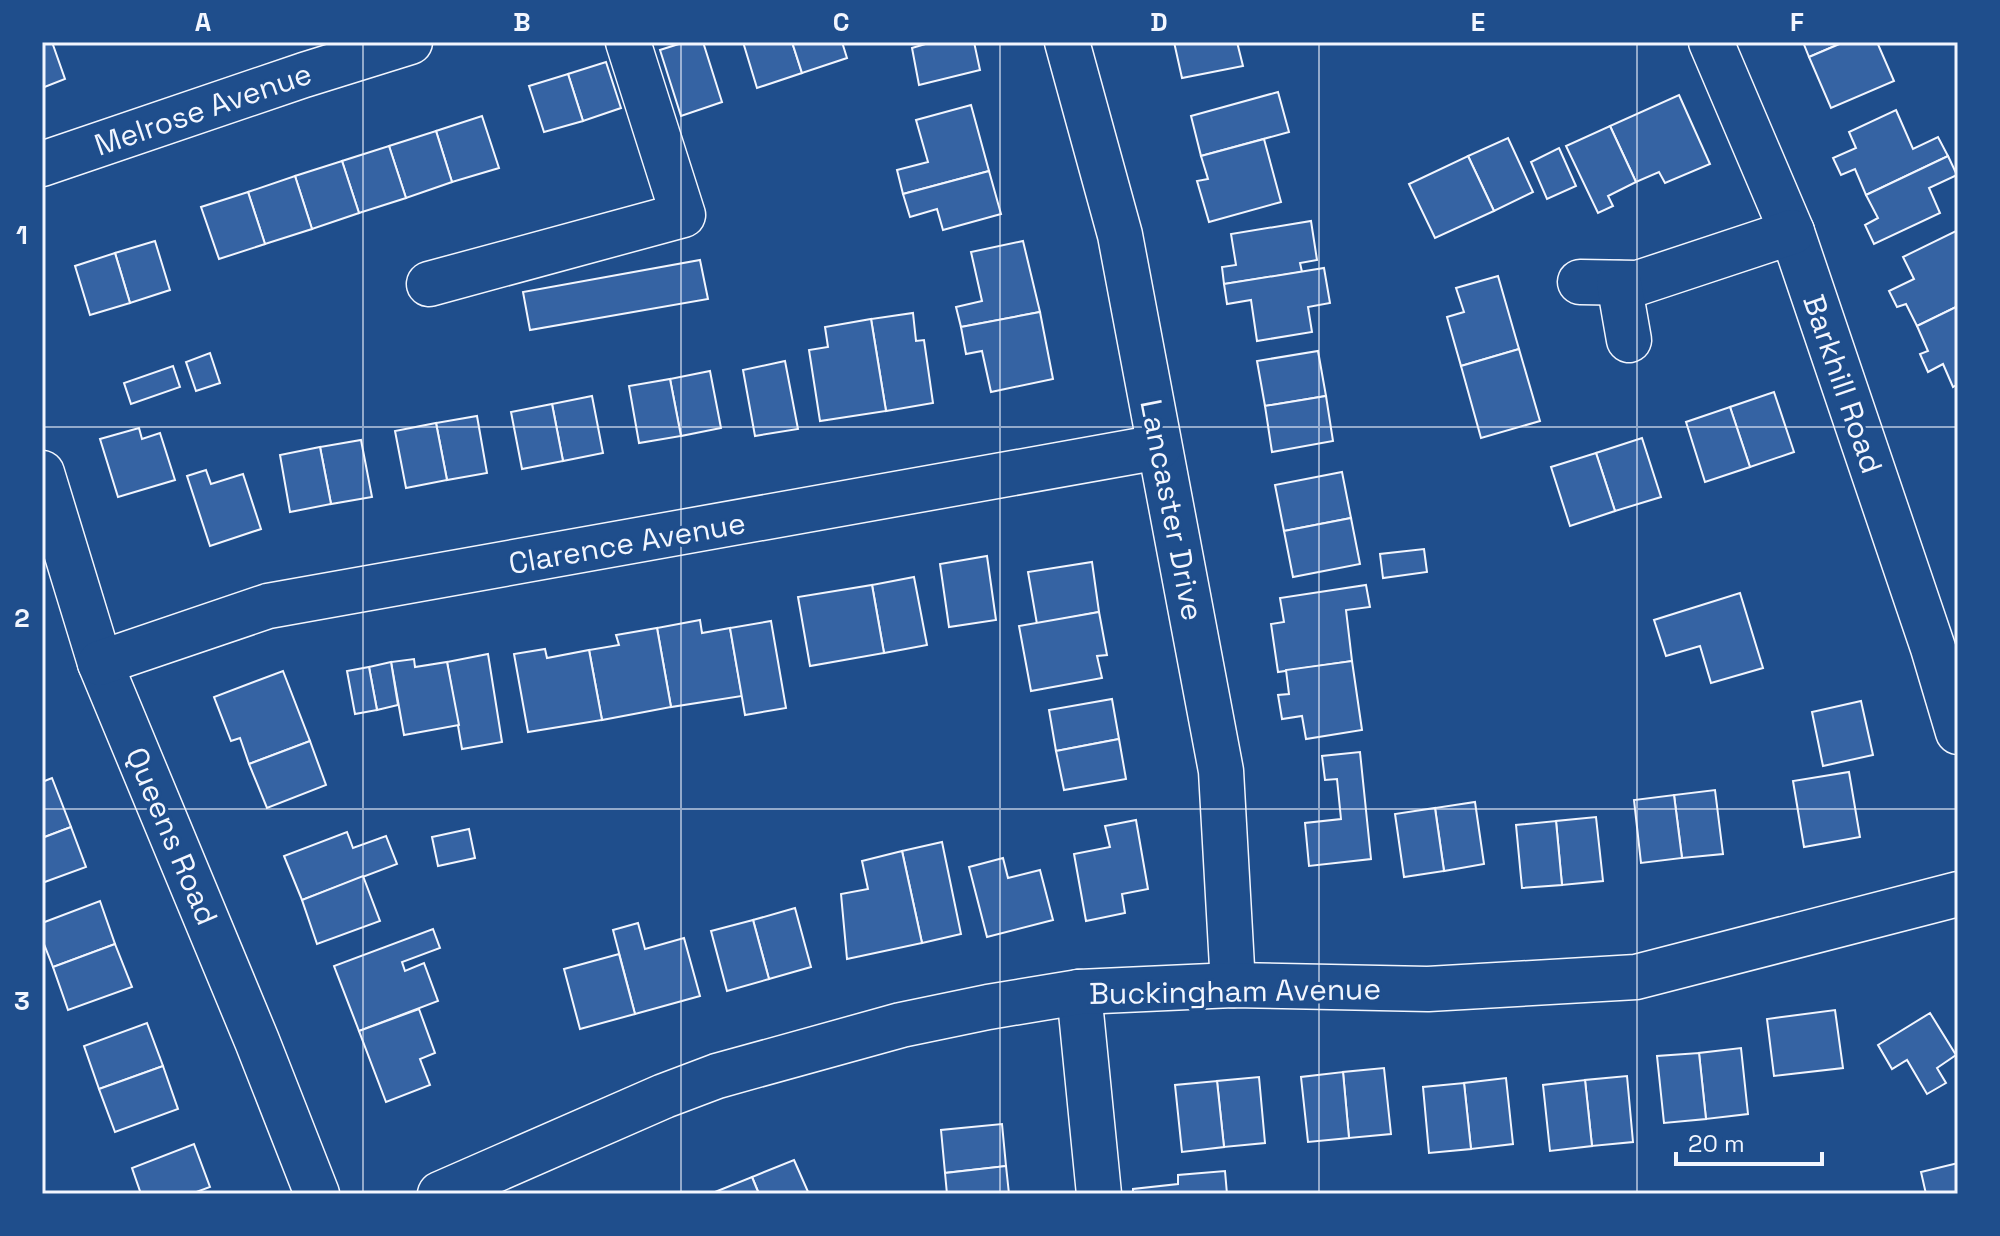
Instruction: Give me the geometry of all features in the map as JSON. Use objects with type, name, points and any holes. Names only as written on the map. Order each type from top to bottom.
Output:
[{"type":"street","name":"Melrose Avenue","points":[[42,164],[298,58],[410,42]]},
{"type":"street","points":[[429,284],[683,215],[628,42]]},
{"type":"street","name":"Lancaster Drive","points":[[1067,42],[1120,235],[1221,771],[1233,985]]},
{"type":"street","name":"Barkhill Road","points":[[1711,42],[1792,232],[1946,643],[1958,732]]},
{"type":"street","points":[[1629,340],[1599,283],[1638,283],[1792,232]]},
{"type":"street","name":"Clarence Avenue","points":[[100,663],[268,606],[1159,447]]},
{"type":"street","name":"Queens Road","points":[[42,473],[100,663],[317,1194]]},
{"type":"street","name":"Buckingham Avenue","points":[[441,1194],[664,1096],[717,1076],[901,1025],[988,1007],[1079,992],[1233,985],[1428,989],[1636,977],[1958,894]]},
{"type":"street","points":[[1079,992],[1099,1194]]},
{"type":"building","points":[[42,42],[52,42],[65,79],[42,88]]},
{"type":"building","points":[[685,42],[703,42],[722,102],[681,116],[660,50]]},
{"type":"building","points":[[743,42],[792,42],[802,73],[757,88]]},
{"type":"building","points":[[792,42],[842,42],[847,58],[802,73]]},
{"type":"building","points":[[932,42],[974,42],[980,70],[919,85],[912,48]]},
{"type":"building","points":[[1174,42],[1237,42],[1243,66],[1182,78]]},
{"type":"building","points":[[1803,42],[1844,42],[1809,57]]},
{"type":"building","points":[[1844,42],[1877,42],[1894,81],[1831,108],[1809,57]]},
{"type":"building","points":[[606,62],[621,108],[583,121],[568,74]]},
{"type":"building","points":[[568,74],[583,121],[544,132],[529,86]]},
{"type":"building","points":[[1278,92],[1289,132],[1201,156],[1191,116]]},
{"type":"building","points":[[1679,95],[1710,164],[1665,183],[1659,172],[1636,182],[1610,126]]},
{"type":"building","points":[[971,105],[989,171],[903,194],[897,170],[928,162],[916,120]]},
{"type":"building","points":[[1896,110],[1913,149],[1938,137],[1948,156],[1866,195],[1855,169],[1841,175],[1833,158],[1856,148],[1849,132]]},
{"type":"building","points":[[482,116],[499,168],[452,182],[436,131]]},
{"type":"building","points":[[1610,126],[1636,182],[1608,196],[1613,206],[1598,213],[1566,146]]},
{"type":"building","points":[[436,131],[452,182],[406,198],[389,146]]},
{"type":"building","points":[[1508,138],[1533,192],[1494,211],[1468,156]]},
{"type":"building","points":[[1264,139],[1281,202],[1209,222],[1197,181],[1208,179],[1201,156]]},
{"type":"building","points":[[389,146],[406,198],[359,213],[342,161]]},
{"type":"building","points":[[1559,148],[1576,186],[1547,199],[1531,162]]},
{"type":"building","points":[[1468,156],[1494,211],[1435,238],[1409,184]]},
{"type":"building","points":[[1948,156],[1957,175],[1929,188],[1940,213],[1874,244],[1865,225],[1878,218],[1866,195]]},
{"type":"building","points":[[342,161],[359,213],[312,229],[295,176]]},
{"type":"building","points":[[989,171],[1001,214],[943,230],[937,209],[910,217],[903,194]]},
{"type":"building","points":[[295,176],[312,229],[265,244],[248,192]]},
{"type":"building","points":[[248,192],[265,244],[219,259],[201,207]]},
{"type":"building","points":[[1311,221],[1317,260],[1300,263],[1302,272],[1224,284],[1222,267],[1236,265],[1231,234]]},
{"type":"building","points":[[1958,230],[1958,306],[1917,326],[1906,304],[1897,307],[1889,291],[1914,279],[1903,257]]},
{"type":"building","points":[[155,241],[170,290],[130,303],[115,253]]},
{"type":"building","points":[[1023,241],[1040,312],[961,327],[956,307],[982,301],[971,252]]},
{"type":"building","points":[[115,253],[130,303],[90,315],[75,266]]},
{"type":"building","points":[[700,260],[708,299],[530,330],[523,292]]},
{"type":"building","points":[[1324,268],[1330,303],[1308,307],[1312,332],[1257,341],[1251,300],[1227,304],[1224,284]]},
{"type":"building","points":[[1498,276],[1519,349],[1461,366],[1447,317],[1464,312],[1456,288]]},
{"type":"building","points":[[1958,306],[1958,384],[1953,387],[1943,364],[1928,372],[1920,354],[1928,351],[1917,326]]},
{"type":"building","points":[[1040,312],[1053,379],[991,392],[982,351],[966,354],[961,327]]},
{"type":"building","points":[[913,313],[916,341],[924,340],[933,403],[886,411],[871,319]]},
{"type":"building","points":[[871,319],[886,411],[820,421],[809,350],[828,347],[825,327]]},
{"type":"building","points":[[1519,349],[1540,421],[1481,438],[1461,366]]},
{"type":"building","points":[[1318,351],[1326,396],[1265,406],[1257,361]]},
{"type":"building","points":[[210,353],[220,383],[196,391],[186,362]]},
{"type":"building","points":[[785,361],[798,429],[755,436],[743,370]]},
{"type":"building","points":[[173,366],[180,387],[131,404],[124,383]]},
{"type":"building","points":[[710,371],[721,428],[681,436],[670,379]]},
{"type":"building","points":[[670,379],[681,436],[639,443],[629,386]]},
{"type":"building","points":[[1774,392],[1794,452],[1750,467],[1730,407]]},
{"type":"building","points":[[592,396],[603,453],[563,461],[552,404]]},
{"type":"building","points":[[1326,396],[1333,441],[1272,452],[1265,406]]},
{"type":"building","points":[[552,404],[563,461],[522,469],[511,412]]},
{"type":"building","points":[[1730,407],[1750,467],[1705,482],[1686,422]]},
{"type":"building","points":[[477,416],[487,473],[447,480],[436,423]]},
{"type":"building","points":[[436,423],[447,480],[406,488],[395,431]]},
{"type":"building","points":[[139,428],[142,439],[160,433],[175,480],[118,497],[100,439]]},
{"type":"building","points":[[1642,438],[1661,497],[1615,511],[1596,453]]},
{"type":"building","points":[[361,440],[372,497],[331,504],[320,447]]},
{"type":"building","points":[[320,447],[331,504],[290,512],[280,455]]},
{"type":"building","points":[[1596,453],[1615,511],[1570,526],[1551,467]]},
{"type":"building","points":[[206,470],[211,484],[243,474],[261,529],[210,546],[187,476]]},
{"type":"building","points":[[1342,472],[1351,518],[1284,531],[1275,485]]},
{"type":"building","points":[[1351,518],[1360,564],[1293,577],[1284,531]]},
{"type":"building","points":[[1424,549],[1427,572],[1383,578],[1380,554]]},
{"type":"building","points":[[987,556],[996,620],[949,627],[940,564]]},
{"type":"building","points":[[1092,562],[1099,612],[1037,624],[1028,572]]},
{"type":"building","points":[[914,577],[927,645],[884,653],[872,585]]},
{"type":"building","points":[[872,585],[884,653],[810,666],[798,597]]},
{"type":"building","points":[[1366,585],[1370,607],[1346,610],[1352,661],[1278,672],[1271,624],[1284,622],[1280,598]]},
{"type":"building","points":[[1740,593],[1763,668],[1711,683],[1700,646],[1666,656],[1654,620]]},
{"type":"building","points":[[1099,612],[1107,655],[1097,656],[1102,678],[1031,691],[1019,626]]},
{"type":"building","points":[[700,620],[702,633],[730,628],[742,696],[671,707],[657,628]]},
{"type":"building","points":[[771,621],[786,708],[745,715],[730,628]]},
{"type":"building","points":[[657,628],[671,707],[602,720],[589,650],[619,645],[616,635]]},
{"type":"building","points":[[545,649],[547,658],[589,650],[602,720],[528,732],[514,654]]},
{"type":"building","points":[[488,654],[502,742],[462,749],[447,662]]},
{"type":"building","points":[[414,659],[415,667],[447,662],[459,725],[404,735],[391,662]]},
{"type":"building","points":[[1352,661],[1362,730],[1306,739],[1302,716],[1282,719],[1278,695],[1289,694],[1286,670]]},
{"type":"building","points":[[391,662],[398,705],[377,710],[369,667]]},
{"type":"building","points":[[369,667],[377,710],[355,714],[347,671]]},
{"type":"building","points":[[283,671],[310,741],[249,764],[240,738],[231,741],[214,697]]},
{"type":"building","points":[[1112,699],[1119,739],[1056,751],[1049,710]]},
{"type":"building","points":[[1861,701],[1873,755],[1823,766],[1812,712]]},
{"type":"building","points":[[1119,739],[1126,779],[1064,790],[1056,751]]},
{"type":"building","points":[[310,741],[326,785],[267,808],[249,764]]},
{"type":"building","points":[[1360,752],[1371,859],[1309,866],[1305,823],[1341,819],[1337,779],[1325,780],[1322,756]]},
{"type":"building","points":[[1849,772],[1860,837],[1804,847],[1793,781]]},
{"type":"building","points":[[52,778],[71,827],[42,838],[42,782]]},
{"type":"building","points":[[1715,790],[1723,854],[1682,858],[1674,795]]},
{"type":"building","points":[[1674,795],[1682,858],[1641,863],[1634,800]]},
{"type":"building","points":[[1475,802],[1484,864],[1444,871],[1435,808]]},
{"type":"building","points":[[1435,808],[1444,871],[1404,877],[1395,814]]},
{"type":"building","points":[[1596,817],[1603,881],[1562,885],[1556,821]]},
{"type":"building","points":[[1136,820],[1148,889],[1122,894],[1125,913],[1086,921],[1074,854],[1110,847],[1105,826]]},
{"type":"building","points":[[1556,821],[1562,885],[1522,888],[1516,825]]},
{"type":"building","points":[[71,827],[86,867],[42,883],[42,838]]},
{"type":"building","points":[[469,829],[475,858],[438,866],[432,837]]},
{"type":"building","points":[[347,832],[353,848],[386,836],[397,864],[302,900],[284,856]]},
{"type":"building","points":[[942,842],[961,934],[922,943],[902,851]]},
{"type":"building","points":[[902,851],[922,943],[847,959],[841,894],[868,889],[862,861]]},
{"type":"building","points":[[1003,858],[1008,878],[1040,870],[1053,920],[987,937],[969,867]]},
{"type":"building","points":[[363,876],[380,921],[317,944],[302,900]]},
{"type":"building","points":[[100,901],[115,944],[53,967],[42,939],[42,923]]},
{"type":"building","points":[[795,908],[811,967],[769,979],[753,920]]},
{"type":"building","points":[[753,920],[769,979],[727,991],[711,931]]},
{"type":"building","points":[[638,923],[645,949],[684,938],[700,996],[635,1014],[613,930]]},
{"type":"building","points":[[433,929],[440,948],[402,962],[405,971],[424,963],[438,1001],[359,1031],[334,966]]},
{"type":"building","points":[[115,944],[132,987],[68,1010],[53,967]]},
{"type":"building","points":[[619,954],[635,1014],[580,1029],[564,969]]},
{"type":"building","points":[[419,1009],[435,1053],[420,1059],[430,1085],[386,1102],[359,1031]]},
{"type":"building","points":[[1835,1010],[1843,1068],[1774,1076],[1767,1019]]},
{"type":"building","points":[[1930,1013],[1956,1055],[1937,1068],[1946,1083],[1927,1094],[1907,1060],[1892,1069],[1878,1045]]},
{"type":"building","points":[[147,1023],[163,1066],[99,1089],[84,1046]]},
{"type":"building","points":[[1741,1048],[1748,1114],[1706,1119],[1699,1053]]},
{"type":"building","points":[[1699,1053],[1706,1119],[1664,1123],[1657,1056]]},
{"type":"building","points":[[163,1066],[178,1109],[115,1132],[99,1089]]},
{"type":"building","points":[[1384,1068],[1391,1134],[1349,1138],[1343,1072]]},
{"type":"building","points":[[1343,1072],[1349,1138],[1308,1142],[1301,1077]]},
{"type":"building","points":[[1627,1076],[1633,1142],[1592,1146],[1585,1080]]},
{"type":"building","points":[[1259,1077],[1265,1143],[1224,1147],[1217,1081]]},
{"type":"building","points":[[1506,1078],[1513,1144],[1471,1149],[1464,1083]]},
{"type":"building","points":[[1585,1080],[1592,1146],[1550,1151],[1543,1085]]},
{"type":"building","points":[[1217,1081],[1224,1147],[1182,1152],[1175,1085]]},
{"type":"building","points":[[1464,1083],[1471,1149],[1429,1153],[1423,1087]]},
{"type":"building","points":[[1002,1124],[1006,1166],[945,1173],[941,1130]]},
{"type":"building","points":[[194,1144],[210,1187],[191,1194],[141,1194],[132,1168]]},
{"type":"building","points":[[794,1160],[809,1194],[759,1194],[752,1177]]},
{"type":"building","points":[[1958,1163],[1958,1194],[1926,1194],[1921,1172]]},
{"type":"building","points":[[1006,1166],[1009,1194],[947,1194],[945,1173]]},
{"type":"building","points":[[1225,1171],[1227,1194],[1133,1194],[1133,1189],[1178,1184],[1178,1175]]},
{"type":"building","points":[[752,1177],[759,1194],[710,1194]]}]
